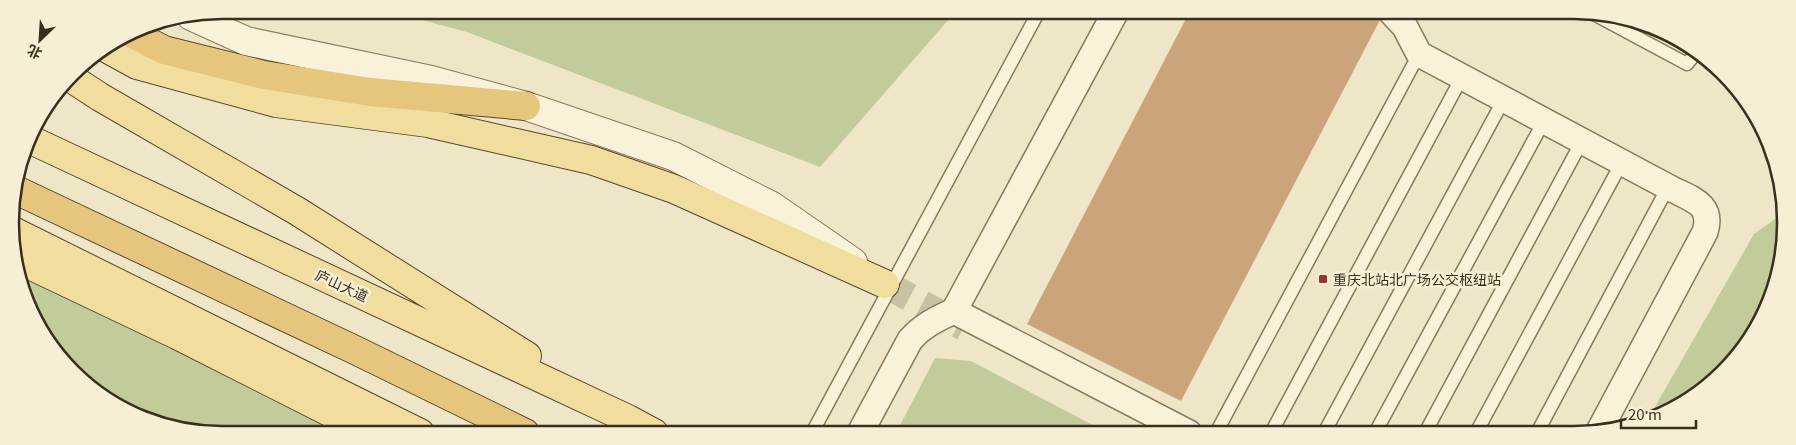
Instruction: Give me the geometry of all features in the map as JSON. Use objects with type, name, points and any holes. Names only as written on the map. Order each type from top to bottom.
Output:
[{"type":"highway","points":[[139,37],[164,50],[264,75],[370,92],[526,106]]},
{"type":"highway","points":[[21,192],[355,350],[511,426]]},
{"type":"main road","points":[[112,51],[137,65],[276,103],[428,123],[591,160],[674,189],[885,284]]},
{"type":"main road","points":[[75,81],[297,212],[628,419]]},
{"type":"main road","name":"庐山大道","points":[[35,142],[641,426]]},
{"type":"main road","points":[[19,234],[406,426]]},
{"type":"main road","points":[[23,262],[177,335],[351,423],[361,426]]},
{"type":"street","points":[[864,426],[910,340],[929,323],[954,311],[1112,19]]},
{"type":"street","points":[[1398,19],[1405,27],[1420,54],[1699,203],[1705,209],[1708,216],[1705,232],[1603,424]]},
{"type":"street","points":[[199,20],[246,41],[431,80],[526,106],[673,156],[772,206],[885,284]]},
{"type":"street","points":[[954,311],[1176,426]]},
{"type":"lane","points":[[816,426],[1035,19]]},
{"type":"lane","points":[[1609,22],[1687,64],[1693,57]]},
{"type":"lane","points":[[1220,426],[1420,54]]},
{"type":"lane","points":[[1275,426],[1462,77]]},
{"type":"lane","points":[[1328,426],[1504,99]]},
{"type":"lane","points":[[1379,426],[1544,120]]},
{"type":"lane","points":[[1429,426],[1582,141]]},
{"type":"lane","points":[[1480,426],[1622,162]]},
{"type":"lane","points":[[1541,426],[1668,187]]},
{"type":"green space","points":[[418,19],[949,19],[820,167],[467,32]]},
{"type":"green space","points":[[1777,218],[1776,249],[1770,275],[1762,300],[1750,324],[1727,357],[1708,376],[1687,392],[1653,410],[1754,234]]},
{"type":"green space","points":[[26,276],[323,426],[196,425],[157,415],[132,405],[98,384],[69,357],[53,336],[40,313]]},
{"type":"green space","points":[[935,358],[971,361],[1095,426],[900,426]]},
{"type":"building","points":[[1186,19],[1380,20],[1181,401],[1027,324]]},
{"type":"tunnel","points":[[885,284],[964,327]]},
{"type":"place","name":"重庆北站北广场公交枢纽站","points":[[1323,279]]}]
